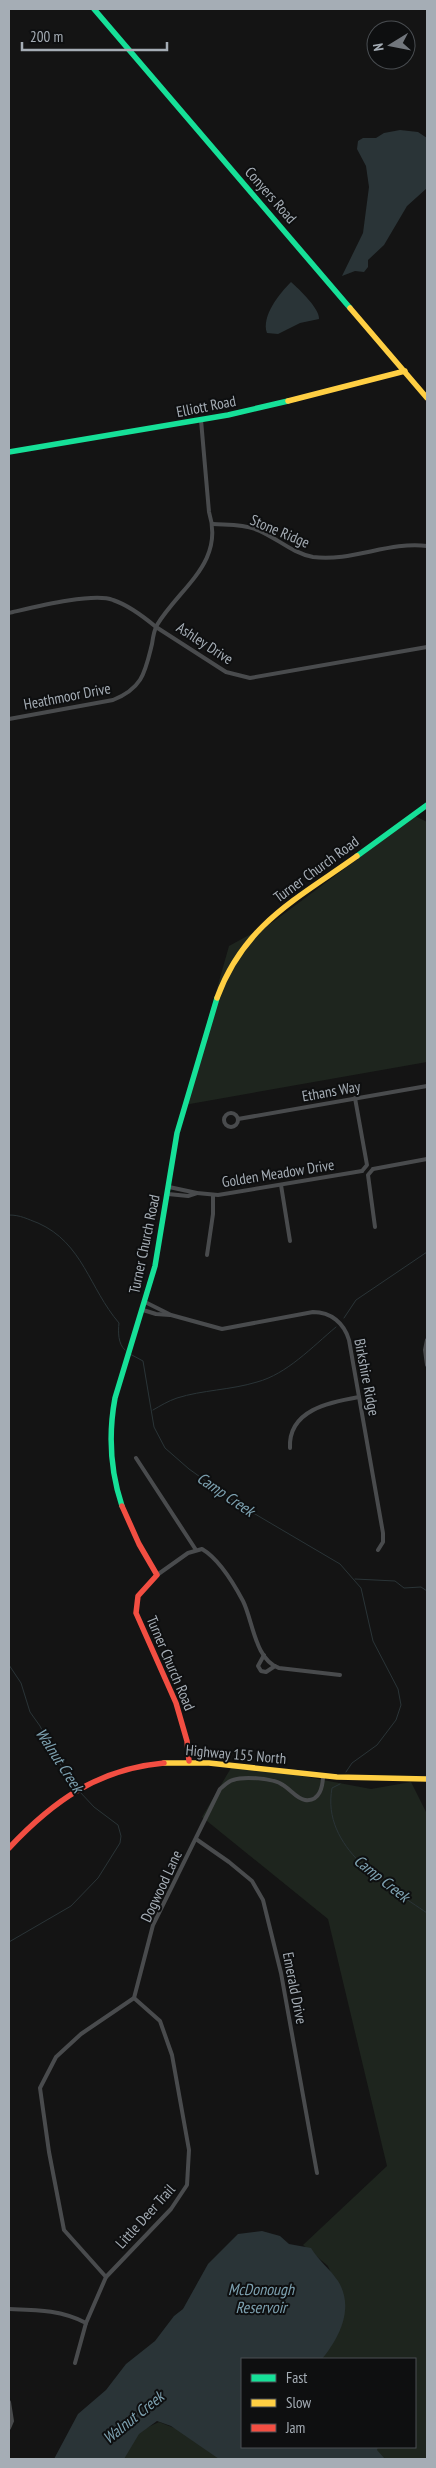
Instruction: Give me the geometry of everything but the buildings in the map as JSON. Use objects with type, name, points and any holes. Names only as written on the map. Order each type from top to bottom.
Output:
[{"type":"street","name":"Conyers Road","points":[[94,9],[427,398]]},
{"type":"street","name":"Elliott Road","points":[[9,452],[201,420],[327,392],[405,371]]},
{"type":"street","name":"Heathmoor Drive","points":[[9,719],[113,700],[126,695],[136,686],[144,674],[156,627],[169,607],[200,573],[207,558],[213,524],[210,512],[201,420]]},
{"type":"street","name":"Stone Ridge","points":[[213,524],[256,529],[290,549],[313,556],[329,557],[384,547],[427,546]]},
{"type":"street","name":"Ashley Drive","points":[[9,614],[100,597],[113,600],[146,618],[156,627],[226,672],[250,678],[427,648]]},
{"type":"street","name":"Turner Church Road","points":[[189,1761],[186,1734],[179,1710],[136,1613],[138,1596],[157,1575],[128,1524],[120,1503],[110,1442],[112,1414],[159,1249],[184,1103],[220,989],[229,966],[241,948],[265,922],[427,805]]},
{"type":"street","name":"Ethans Way","points":[[238,1119],[427,1086]]},
{"type":"street","points":[[355,1098],[366,1165],[362,1171],[368,1175]]},
{"type":"street","points":[[366,1165],[373,1169],[427,1160]]},
{"type":"street","points":[[373,1169],[368,1175],[375,1227]]},
{"type":"street","name":"Golden Meadow Drive","points":[[169,1187],[197,1194],[213,1195],[362,1171]]},
{"type":"street","points":[[281,1185],[290,1242]]},
{"type":"street","name":"Golden Meadow Drive","points":[[168,1194],[188,1196],[197,1194]]},
{"type":"street","points":[[207,1256],[213,1214],[213,1195]]},
{"type":"street","name":"Birkshire Ridge","points":[[145,1302],[171,1315]]},
{"type":"street","name":"Birkshire Ridge","points":[[142,1310],[156,1314],[171,1315],[225,1329],[310,1312],[328,1314],[341,1324],[348,1335],[383,1534],[383,1541],[378,1550]]},
{"type":"street","points":[[427,1340],[425,1350],[427,1366]]},
{"type":"street","points":[[290,1448],[292,1432],[301,1418],[327,1403],[359,1397]]},
{"type":"street","points":[[136,1458],[196,1550]]},
{"type":"street","points":[[157,1575],[196,1550],[202,1549],[214,1558],[234,1587],[242,1601],[264,1655],[275,1666],[340,1675]]},
{"type":"street","points":[[264,1655],[258,1666],[261,1671],[266,1672],[275,1666]]},
{"type":"street","name":"Highway 155 North","points":[[9,1848],[56,1803],[88,1784],[136,1766],[189,1761],[370,1780],[427,1779]]},
{"type":"street","name":"Dogwood Lane","points":[[134,1998],[153,1925],[220,1789],[229,1781],[248,1779],[281,1783],[305,1800],[315,1798],[320,1792],[323,1775]]},
{"type":"street","name":"Emerald Drive","points":[[196,1839],[252,1881],[262,1900],[281,1973],[317,2172]]},
{"type":"street","points":[[106,2277],[64,2230],[49,2152],[40,2088],[56,2058],[81,2034],[134,1998]]},
{"type":"street","name":"Little Deer Trail","points":[[75,2363],[86,2323],[106,2277],[171,2209],[187,2185],[189,2150],[172,2055],[160,2021],[134,1998]]},
{"type":"street","points":[[9,2310],[44,2310],[65,2314],[86,2323]]},
{"type":"street","points":[[9,2402],[12,2421],[9,2428]]},
{"type":"shaded area","points":[[415,816],[427,822],[427,1062],[184,1105],[229,946],[273,922]]},
{"type":"shaded area","points":[[254,1767],[371,1789],[411,1782],[427,1814],[427,2459],[378,2459],[376,2448],[416,2448],[416,2358],[312,2358],[340,2296],[328,2266],[303,2245],[387,2166],[328,1919],[202,1817],[231,1768]]},
{"type":"shaded area","points":[[159,2422],[187,2433],[224,2459],[117,2459],[127,2437]]},
{"type":"water","points":[[400,130],[418,132],[427,138],[427,188],[407,206],[384,245],[368,260],[368,267],[364,272],[355,271],[342,276],[363,233],[369,187],[366,166],[357,149],[358,141],[363,138],[376,138],[384,133]]},
{"type":"water","points":[[291,282],[313,305],[319,319],[300,323],[278,334],[267,333],[266,326],[269,312],[277,298]]},
{"type":"water","name":"McDonough Reservoir","points":[[262,2231],[280,2236],[289,2244],[311,2248],[338,2281],[343,2291],[345,2302],[343,2322],[334,2342],[323,2358],[241,2358],[241,2448],[378,2448],[377,2450],[385,2459],[219,2459],[171,2426],[157,2421],[139,2434],[124,2459],[54,2459],[78,2414],[106,2390],[126,2364],[155,2341],[174,2316],[183,2309],[208,2264],[238,2234]]},
{"type":"waterway","name":"Camp Creek","points":[[9,1215],[21,1216],[38,1223],[65,1242],[84,1267],[119,1323],[120,1341],[125,1350]]},
{"type":"waterway","points":[[344,1318],[356,1300],[427,1252]]},
{"type":"waterway","points":[[153,1410],[187,1395],[247,1385],[268,1378],[299,1359],[336,1327]]},
{"type":"waterway","name":"Camp Creek","points":[[130,1354],[143,1361],[154,1427],[165,1448],[189,1469],[238,1504],[340,1564],[361,1588],[373,1641],[398,1689],[401,1705],[396,1720],[377,1745],[352,1763],[346,1772]]},
{"type":"waterway","points":[[355,1579],[395,1581],[404,1588],[421,1587],[427,1591]]},
{"type":"waterway","name":"Walnut Creek","points":[[9,1665],[21,1683],[30,1712],[40,1726],[56,1758],[76,1787]]},
{"type":"waterway","name":"Camp Creek","points":[[340,1784],[332,1788],[331,1809],[336,1829],[346,1847],[376,1877],[427,1913]]},
{"type":"waterway","name":"Walnut Creek","points":[[9,1942],[71,1906],[98,1878],[120,1843],[121,1836],[118,1825],[94,1807],[80,1792]]},
{"type":"traffic: fast","points":[[94,9],[350,308]]},
{"type":"traffic: fast","points":[[9,452],[228,415],[288,401]]},
{"type":"traffic: fast","points":[[357,856],[427,805]]},
{"type":"traffic: fast","points":[[122,1506],[111,1453],[111,1426],[115,1398],[155,1266],[177,1133],[217,998]]},
{"type":"traffic: slow","points":[[350,308],[427,398]]},
{"type":"traffic: slow","points":[[288,401],[405,371]]},
{"type":"traffic: slow","points":[[217,998],[228,972],[257,932],[293,900],[357,856]]},
{"type":"traffic: slow","points":[[164,1763],[209,1763],[337,1777],[427,1779]]},
{"type":"traffic: jam","points":[[122,1506],[139,1544],[157,1575],[138,1596],[136,1613],[176,1703],[187,1741],[189,1761]]},
{"type":"traffic: jam","points":[[9,1848],[42,1816],[78,1790],[118,1772],[140,1766],[164,1763]]}]
